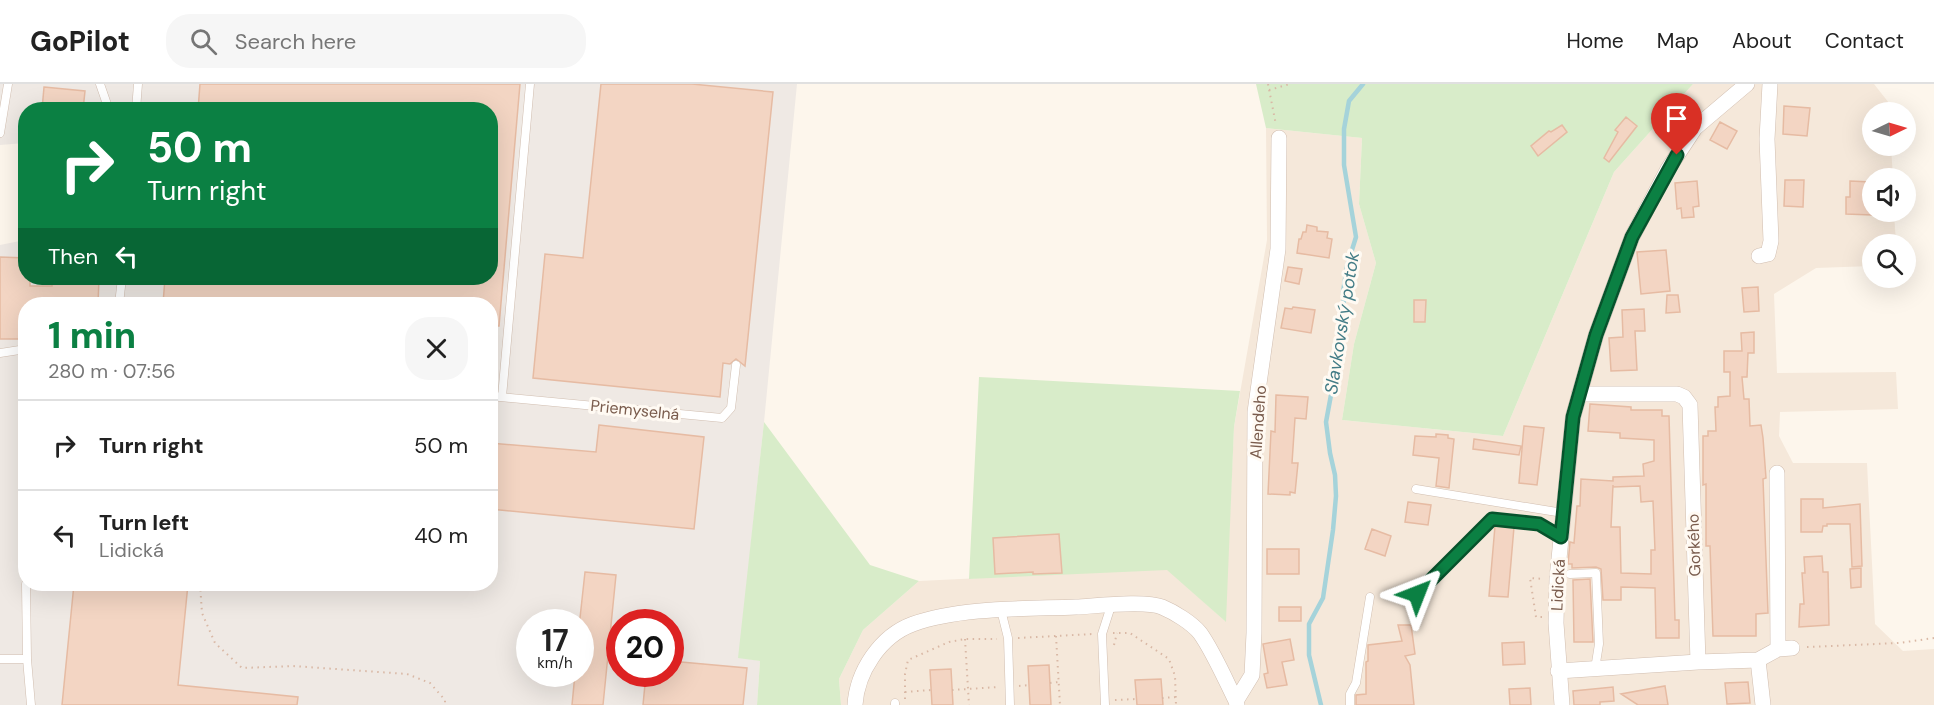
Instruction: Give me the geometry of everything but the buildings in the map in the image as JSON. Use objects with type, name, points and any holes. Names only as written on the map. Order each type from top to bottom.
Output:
[{"type":"street","name":"Lidická","points":[[1562,705],[1558,671],[1556,612],[1563,513],[1573,417],[1578,394],[1596,335],[1632,237],[1668,169],[1695,128],[1747,84]]},
{"type":"street","points":[[1760,256],[1768,254],[1771,241],[1767,139],[1770,84]]},
{"type":"street","name":"Allendeho","points":[[1237,703],[1252,675],[1256,412],[1278,249],[1279,138]]},
{"type":"street","name":"Gorkého","points":[[1578,394],[1677,394],[1684,397],[1690,405],[1698,662]]},
{"type":"street","points":[[1558,671],[1758,660],[1785,648],[1777,472]]},
{"type":"street","name":"Allendeho","points":[[855,705],[865,666],[890,637],[911,624],[945,616],[1001,610],[1137,604],[1161,606],[1199,632],[1237,703]]},
{"type":"street","points":[[1758,660],[1763,705]]},
{"type":"lane","points":[[0,133],[8,84]]},
{"type":"lane","points":[[100,84],[106,102]]},
{"type":"lane","points":[[137,102],[138,84]]},
{"type":"lane","points":[[502,397],[530,84]]},
{"type":"lane","points":[[0,353],[18,350]]},
{"type":"lane","name":"Priemyselná","points":[[498,397],[722,418],[731,408],[736,365]]},
{"type":"lane","points":[[1416,489],[1563,513]]},
{"type":"lane","points":[[1417,594],[1492,519],[1539,524],[1561,537]]},
{"type":"lane","points":[[1570,574],[1596,573],[1599,644],[1595,669]]},
{"type":"lane","points":[[26,591],[27,660],[31,705]]},
{"type":"lane","points":[[1350,705],[1350,694],[1356,683],[1370,597]]},
{"type":"lane","points":[[1105,705],[1102,634],[1111,606]]},
{"type":"lane","points":[[1001,610],[1008,639],[1010,705]]},
{"type":"lane","points":[[0,659],[27,660]]},
{"type":"path","points":[[1268,84],[1279,138]]},
{"type":"path","points":[[1269,90],[1290,84]]},
{"type":"path","points":[[200,591],[202,613],[214,643],[242,668],[293,666],[407,674],[430,682],[445,700],[445,705]]},
{"type":"path","points":[[905,705],[908,660],[949,642],[965,639],[1130,633],[1169,659],[1175,676],[1176,705]]},
{"type":"path","points":[[1056,636],[1060,705]]},
{"type":"path","points":[[1785,648],[1899,643],[1934,638]]},
{"type":"path","points":[[965,639],[969,705]]},
{"type":"path","points":[[1050,683],[1059,682]]},
{"type":"path","points":[[952,690],[999,687]]},
{"type":"path","points":[[905,692],[931,690]]},
{"type":"path","points":[[1162,698],[1176,697]]},
{"type":"path","points":[[1115,700],[1136,699]]},
{"type":"shaded area","points":[[0,84],[797,84],[739,657],[760,661],[757,705],[0,705],[0,245],[18,241],[18,285],[498,285],[498,102],[18,102],[18,144],[0,145]]},
{"type":"shaded area","points":[[1693,84],[1874,84],[1888,102],[1862,102],[1862,156],[1892,156],[1892,168],[1862,168],[1862,222],[1895,222],[1895,234],[1862,234],[1862,266],[1816,268],[1774,294],[1777,373],[1896,372],[1898,409],[1780,412],[1779,436],[1793,463],[1867,463],[1875,624],[1903,651],[1934,649],[1934,705],[841,705],[839,679],[863,630],[919,581],[1167,569],[1225,621],[1234,427],[1267,240],[1266,128],[1362,138],[1359,204],[1376,263],[1354,344],[1342,420],[1503,436],[1614,172]]},
{"type":"green space","points":[[1256,84],[1693,84],[1614,172],[1503,436],[1342,420],[1354,344],[1376,263],[1359,204],[1362,138],[1266,128]]},
{"type":"green space","points":[[979,377],[1240,391],[1234,427],[1226,622],[1167,570],[969,579]]},
{"type":"green space","points":[[764,422],[870,565],[919,581],[863,630],[839,679],[841,705],[757,705],[760,661],[738,658]]},
{"type":"waterway","name":"Slavkovský potok","points":[[1321,705],[1309,655],[1309,624],[1323,598],[1333,530],[1335,475],[1326,422],[1345,319],[1343,292],[1347,266],[1356,237],[1344,165],[1344,129],[1349,101],[1363,84]]},
{"type":"route","points":[[1417,594],[1492,519],[1539,524],[1561,537],[1573,417],[1578,394],[1596,335],[1632,237],[1677,155]]}]
